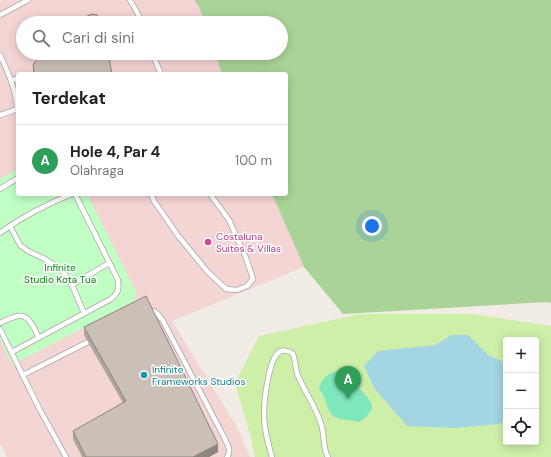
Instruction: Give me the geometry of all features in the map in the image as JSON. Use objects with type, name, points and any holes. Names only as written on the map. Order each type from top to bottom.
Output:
[{"type":"lane","points":[[0,15],[28,0]]},
{"type":"lane","points":[[130,0],[139,16]]},
{"type":"lane","points":[[0,55],[1,61],[16,95]]},
{"type":"lane","points":[[155,60],[160,72]]},
{"type":"lane","points":[[11,81],[16,79]]},
{"type":"lane","points":[[0,115],[16,110]]},
{"type":"lane","points":[[0,189],[16,179]]},
{"type":"lane","points":[[0,233],[50,204],[69,196]]},
{"type":"lane","points":[[12,352],[111,299],[117,293],[119,288],[118,280],[75,196]]},
{"type":"lane","points":[[152,196],[179,237],[207,271],[226,289],[237,290],[247,286],[252,279],[246,258],[229,220],[211,196]]},
{"type":"lane","points":[[10,226],[20,246],[59,268],[66,275],[84,313]]},
{"type":"lane","points":[[72,285],[109,263]]},
{"type":"lane","points":[[149,310],[158,314],[174,342],[226,442],[230,451],[227,457]]},
{"type":"lane","points":[[0,323],[17,316],[22,316],[27,319],[38,338]]},
{"type":"lane","points":[[0,329],[40,410],[66,457]]},
{"type":"lane","points":[[23,376],[88,342]]},
{"type":"lane","points":[[272,457],[264,415],[266,391],[275,357],[278,353],[285,350],[293,354],[299,378],[322,424],[324,444],[328,457]]},
{"type":"shaded area","points":[[4,0],[194,0],[199,7],[202,16],[16,16],[16,60],[217,60],[221,72],[16,72],[16,196],[273,196],[304,267],[172,321],[237,427],[250,457],[7,457],[0,444],[0,2]]},
{"type":"green space","points":[[194,0],[551,0],[551,303],[546,302],[343,314],[304,267],[273,196],[288,196],[288,72],[221,72],[217,60],[288,60],[288,16],[202,16]]},
{"type":"green space","name":"Infinite Studio Kota Tua","points":[[16,170],[16,196],[88,196],[136,292],[134,301],[12,365],[0,339],[0,179]]},
{"type":"green space","points":[[360,314],[473,314],[551,326],[551,457],[255,457],[235,383],[259,336]]},
{"type":"green space","points":[[334,372],[341,374],[363,392],[370,400],[372,407],[366,417],[360,422],[335,417],[330,411],[324,396],[319,389],[324,379]]},
{"type":"water","points":[[451,335],[468,335],[488,355],[503,362],[503,422],[499,424],[455,428],[407,426],[374,388],[364,366],[378,351],[436,345]]},
{"type":"building","points":[[92,14],[98,16],[87,16]]},
{"type":"building","points":[[36,60],[109,60],[112,72],[35,72],[33,65]]},
{"type":"building","name":"Infinite Frameworks Studios","points":[[146,296],[218,444],[193,457],[86,457],[73,431],[126,401],[84,327]]},
{"type":"place","name":"Costaluna Suites & Villas","points":[[208,242]]},
{"type":"place","name":"Infinite Frameworks Studios","points":[[144,375]]},
{"type":"place","name":"Hole 4, Par 4","points":[[348,399]]}]
